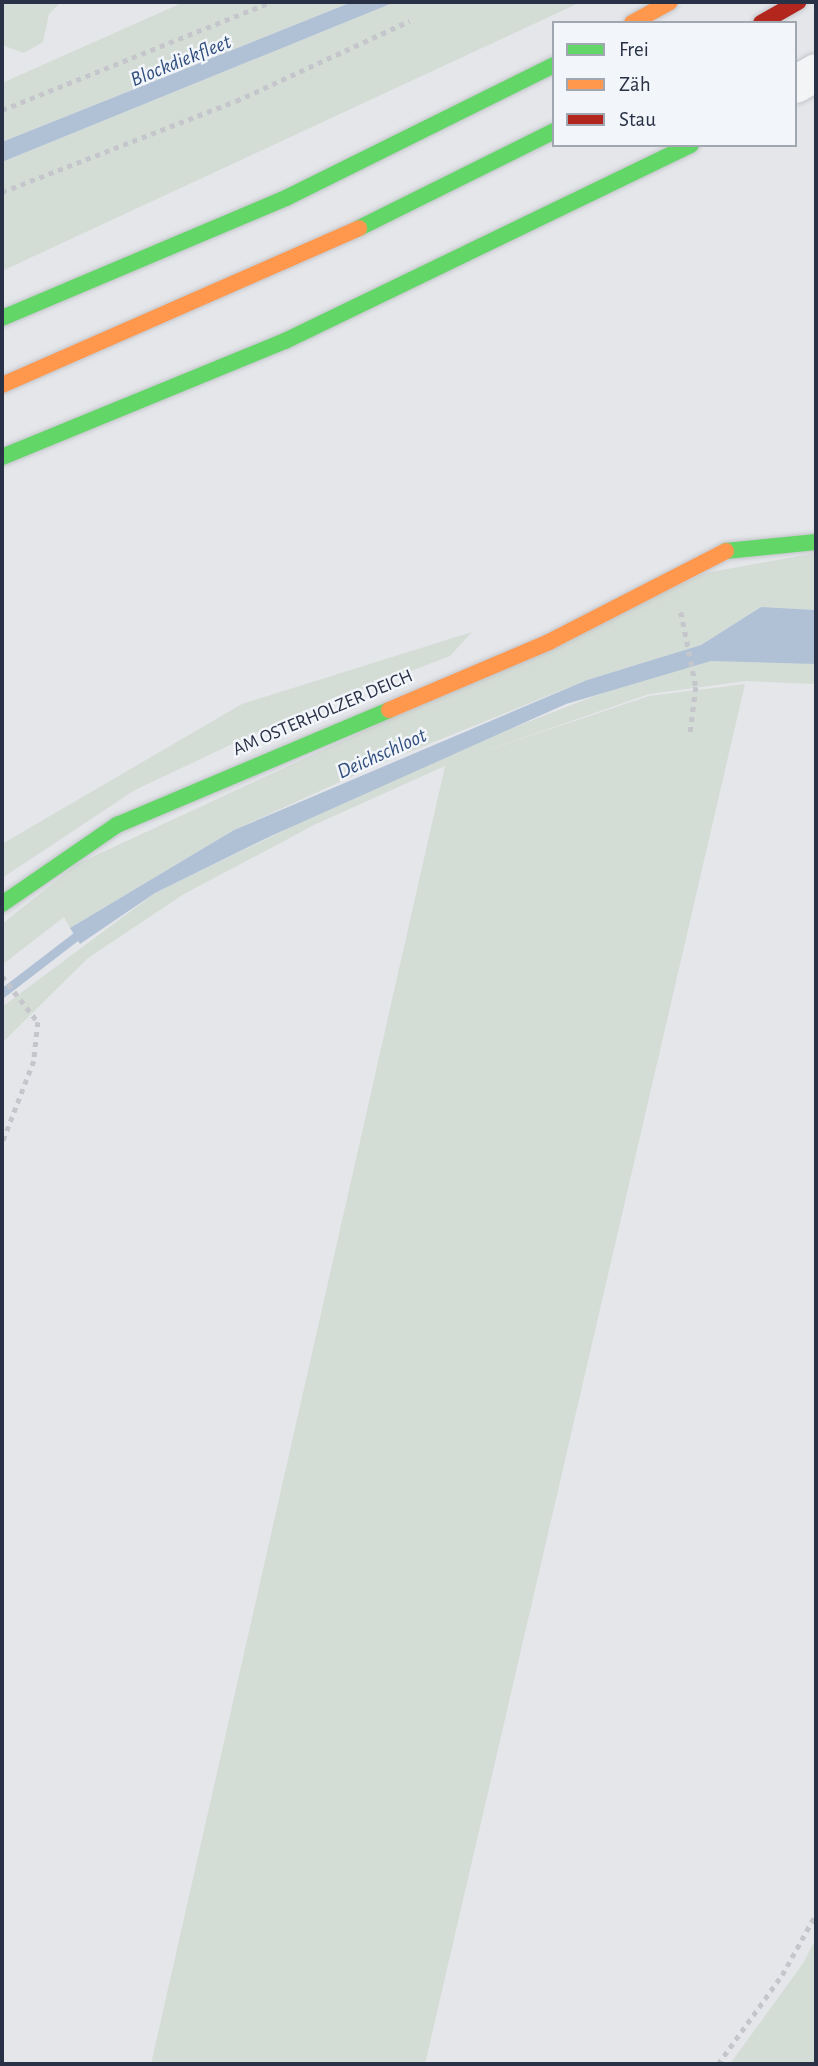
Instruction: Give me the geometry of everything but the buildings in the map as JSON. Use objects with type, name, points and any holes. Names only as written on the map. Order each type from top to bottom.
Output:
[{"type":"main road","points":[[636,21],[670,2]]},
{"type":"main road","points":[[765,21],[798,2]]},
{"type":"main road","points":[[2,318],[286,198],[552,66]]},
{"type":"main road","points":[[2,384],[310,253],[552,132]]},
{"type":"main road","points":[[2,457],[285,341],[687,147]]},
{"type":"main road","name":"AM OSTERHOLZER DEICH","points":[[2,904],[117,825],[549,642],[724,551],[816,542]]},
{"type":"street","points":[[797,83],[816,72]]},
{"type":"path","points":[[2,110],[270,2]]},
{"type":"path","points":[[2,192],[236,101],[409,21]]},
{"type":"path","points":[[683,621],[696,687],[690,735]]},
{"type":"path","points":[[2,976],[38,1022],[34,1062],[2,1144]]},
{"type":"path","points":[[718,2064],[782,1975],[816,1914]]},
{"type":"shaded area","points":[[2,2],[61,2],[49,14],[43,42],[24,53],[2,45]]},
{"type":"shaded area","points":[[184,2],[352,2],[2,142],[2,83]]},
{"type":"shaded area","points":[[395,2],[581,2],[2,271],[2,162]]},
{"type":"shaded area","points":[[816,553],[816,610],[761,607],[701,645],[587,680],[382,763],[234,830],[70,928],[64,917],[2,965],[2,924],[77,864],[705,573]]},
{"type":"shaded area","points":[[472,632],[450,656],[281,721],[135,790],[2,878],[2,844],[242,704]]},
{"type":"shaded area","points":[[764,660],[816,664],[816,684],[746,681],[649,694],[480,753],[649,696],[745,684],[425,2064],[151,2064],[445,766],[316,824],[184,894],[88,958],[2,1043],[2,1007],[155,893],[423,763],[641,678],[711,661]]},
{"type":"shaded area","points":[[816,1938],[816,2064],[730,2064],[804,1962]]},
{"type":"water","points":[[352,2],[395,2],[2,162],[2,142]]},
{"type":"water","points":[[761,607],[816,610],[816,664],[711,661],[566,704],[271,836],[155,893],[80,944],[70,928],[234,830],[587,680],[701,645]]},
{"type":"waterway","name":"Deichschloot","points":[[2,993],[84,930]]},
{"type":"traffic: fast","points":[[2,318],[286,198],[552,66]]},
{"type":"traffic: fast","points":[[359,228],[552,132]]},
{"type":"traffic: fast","points":[[2,457],[285,341],[687,147]]},
{"type":"traffic: fast","points":[[726,551],[816,542]]},
{"type":"traffic: fast","points":[[2,904],[117,825],[389,710]]},
{"type":"traffic: slow","points":[[636,21],[670,2]]},
{"type":"traffic: slow","points":[[2,385],[359,228]]},
{"type":"traffic: slow","points":[[389,710],[549,642],[726,551]]},
{"type":"traffic: jam","points":[[765,21],[798,2]]},
{"type":"water label","name":"Blockdiekfleet","points":[[181,61]]}]
